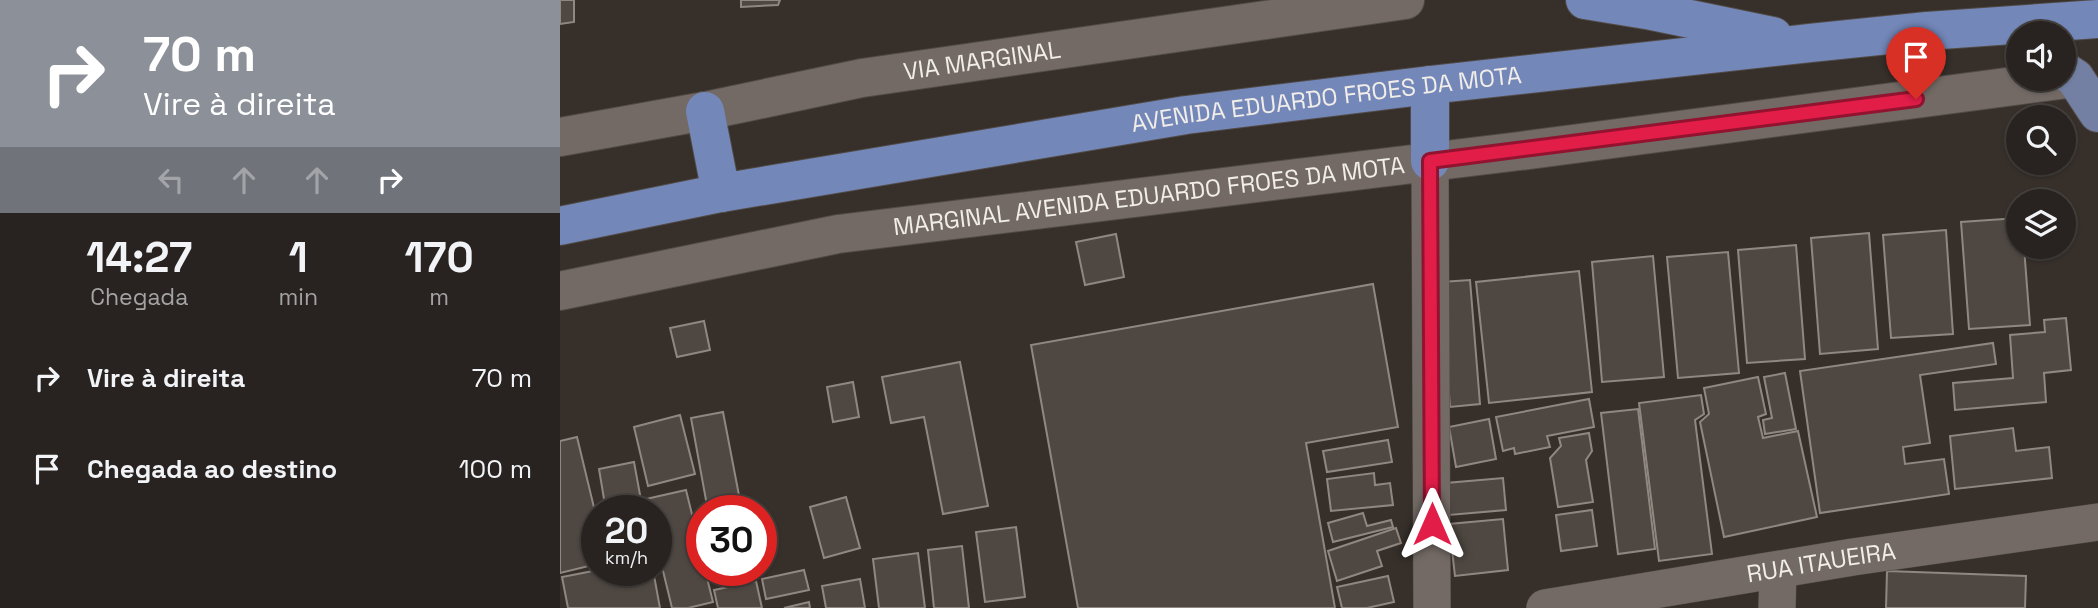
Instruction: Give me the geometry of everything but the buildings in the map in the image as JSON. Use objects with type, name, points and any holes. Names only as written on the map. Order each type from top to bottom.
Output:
[{"type":"highway","points":[[1585,0],[1810,43]]},
{"type":"highway","name":"AVENIDA EDUARDO FROES DA MOTA","points":[[560,226],[721,193],[1186,116],[1430,85],[1810,43],[1927,31],[2098,19]]},
{"type":"highway","points":[[1430,85],[1430,161]]},
{"type":"highway","points":[[705,111],[721,193]]},
{"type":"main road","points":[[1927,31],[2006,41]]},
{"type":"main road","points":[[2076,83],[2098,113]]},
{"type":"street","name":"VIA MARGINAL","points":[[560,137],[705,111],[862,78],[1308,7],[1386,2]]},
{"type":"street","name":"MARGINAL AVENIDA EDUARDO FROES DA MOTA","points":[[560,291],[838,234],[1430,161],[2006,83]]},
{"type":"street","points":[[1430,161],[1432,608]]},
{"type":"street","name":"RUA ITAUEIRA","points":[[1545,608],[2098,522]]},
{"type":"street","points":[[1777,608],[1778,570]]},
{"type":"route","points":[[1432,524],[1430,161],[1916,99]]}]
